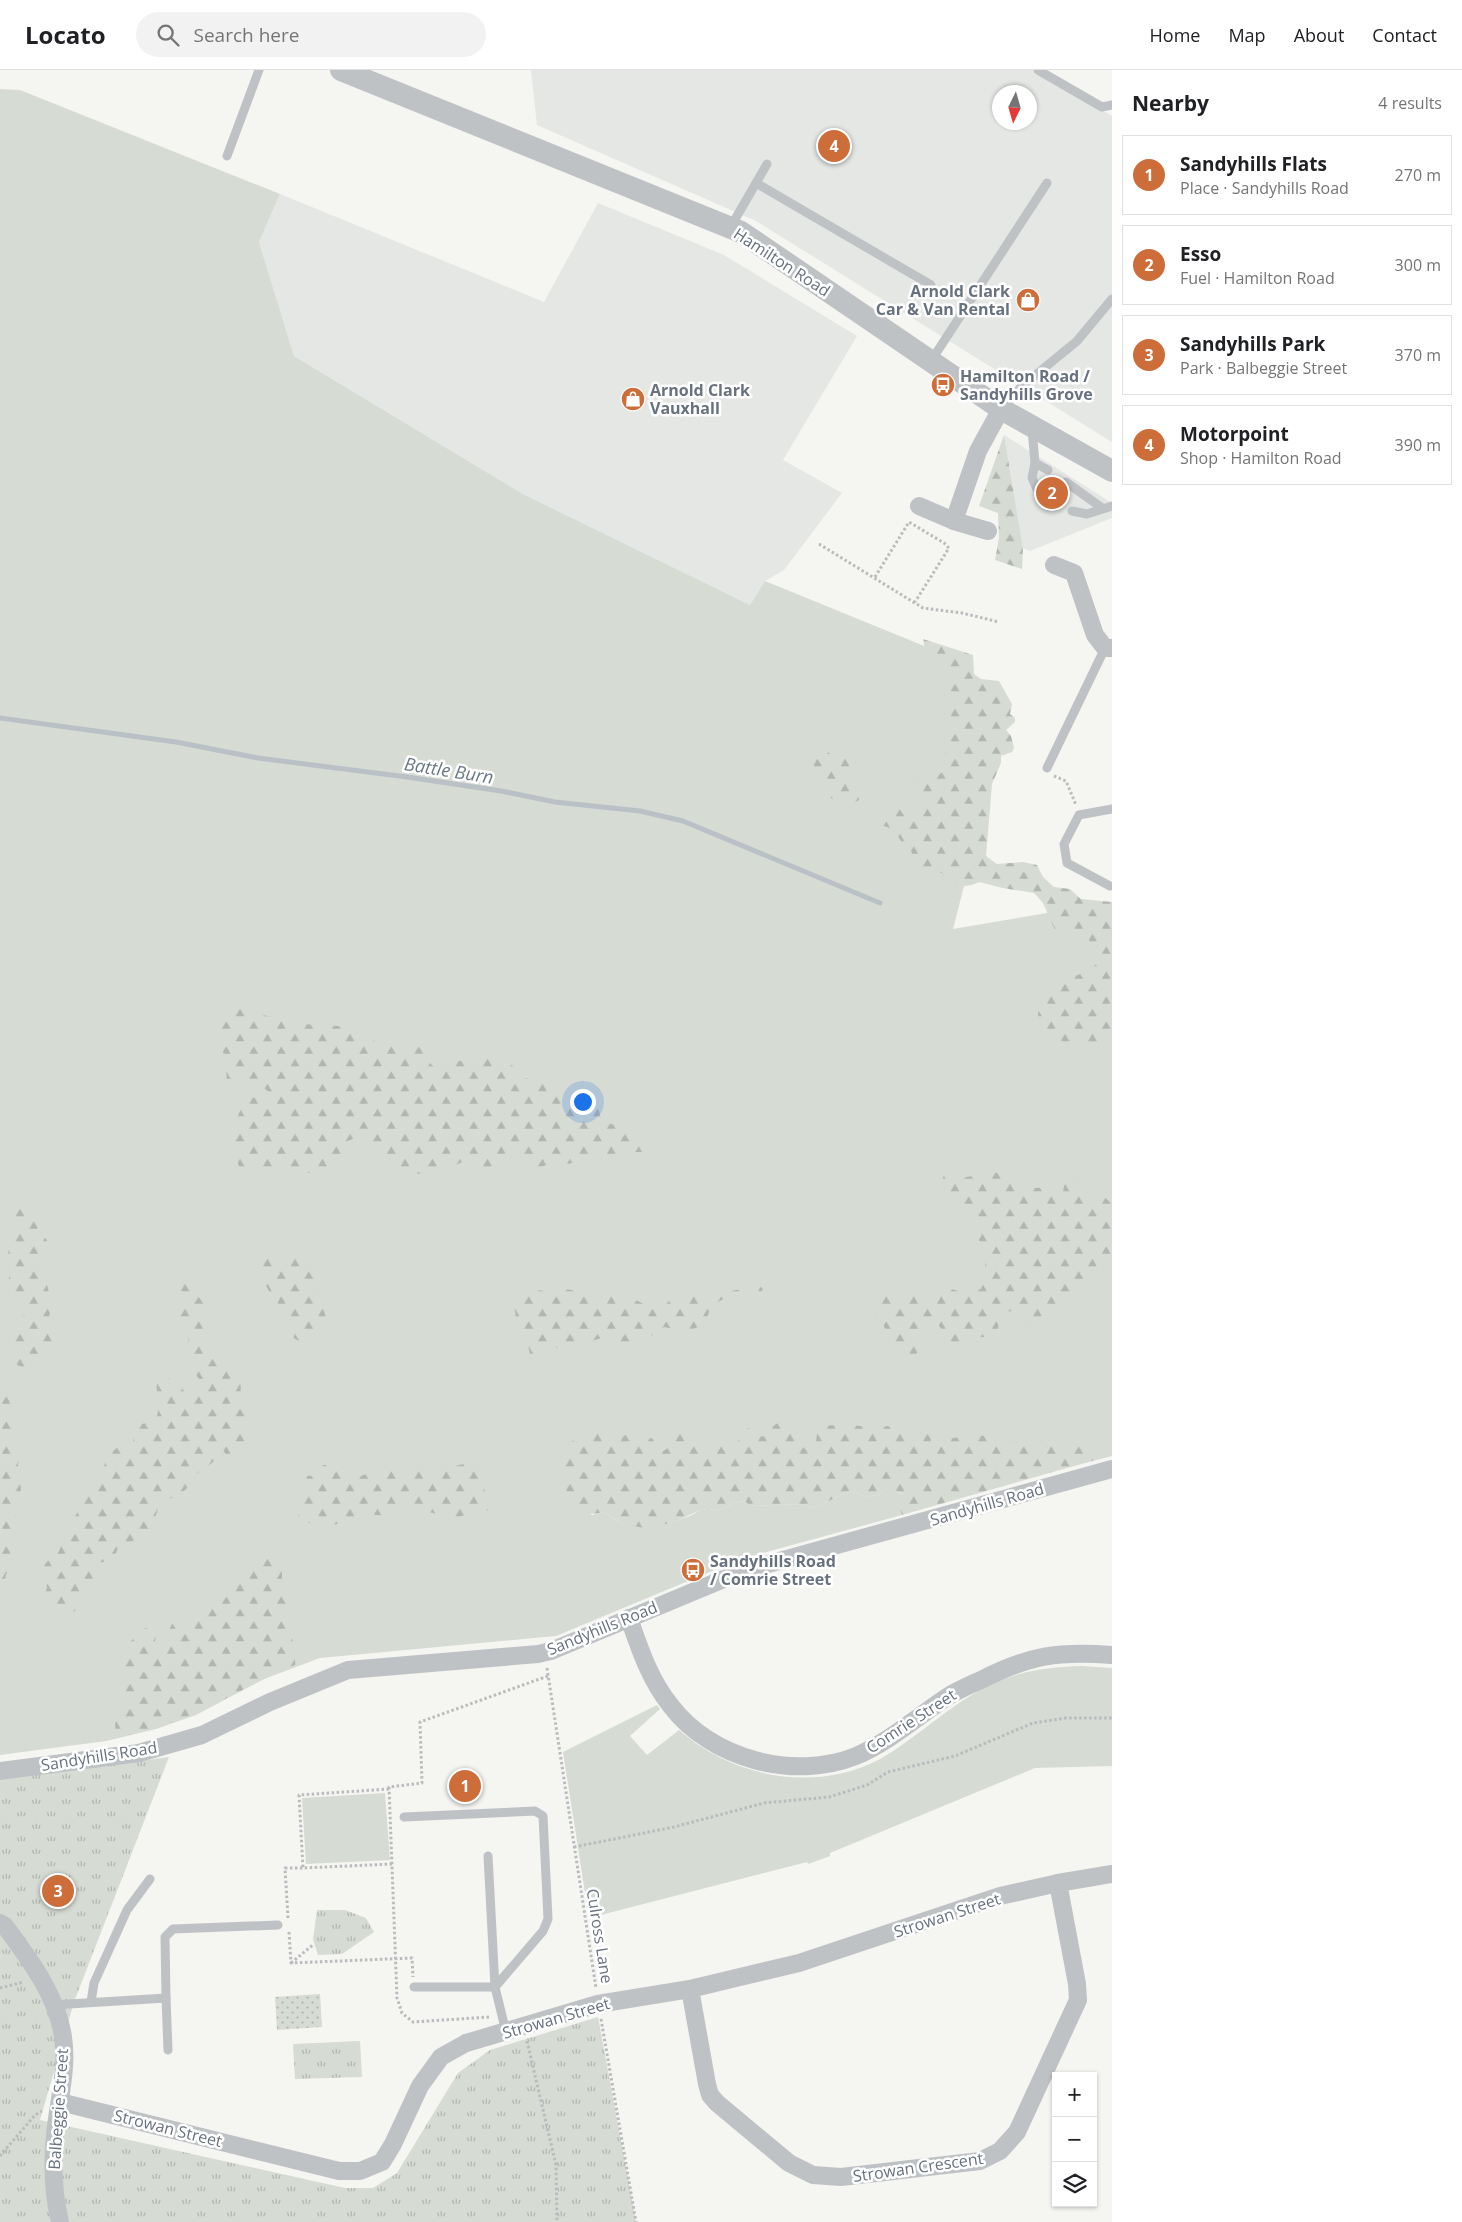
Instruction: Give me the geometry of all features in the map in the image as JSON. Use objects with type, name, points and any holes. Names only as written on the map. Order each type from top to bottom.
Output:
[{"type":"street","name":"Hamilton Road","points":[[341,70],[742,232],[1000,409],[1112,471]]},
{"type":"street","points":[[954,521],[978,451],[1000,409]]},
{"type":"street","points":[[919,506],[954,521],[988,531]]},
{"type":"street","points":[[1054,565],[1074,573],[1095,635],[1109,648]]},
{"type":"street","name":"Sandyhills Road","points":[[0,1771],[139,1753],[202,1735],[270,1702],[348,1670],[545,1652],[743,1571],[1112,1469]]},
{"type":"street","name":"Comrie Street","points":[[629,1618],[653,1680],[680,1718],[704,1737],[727,1750],[753,1759],[791,1766],[830,1764],[865,1752],[888,1739],[950,1695],[1012,1664],[1054,1654],[1112,1655]]},
{"type":"street","name":"Strowan Street","points":[[60,2102],[340,2171],[360,2171],[382,2162],[393,2144],[420,2086],[441,2057],[504,2025],[524,2027],[598,2004],[690,1989],[799,1963],[1000,1896],[1058,1883],[1112,1874]]},
{"type":"street","name":"Strowan Crescent","points":[[690,1989],[706,2084],[710,2095],[717,2103],[797,2168],[813,2175],[841,2177],[980,2161],[1000,2151],[1017,2132],[1078,2000],[1077,1984],[1058,1883]]},
{"type":"street","name":"Balbeggie Street","points":[[0,1923],[6,1926],[41,1978],[54,2005],[63,2036],[64,2070],[55,2133],[54,2167],[54,2192],[60,2222]]},
{"type":"lane","points":[[227,156],[259,70]]},
{"type":"lane","points":[[1038,70],[1102,107],[1112,105]]},
{"type":"lane","points":[[730,228],[767,164]]},
{"type":"lane","points":[[931,361],[1047,183]]},
{"type":"lane","points":[[756,184],[930,285]]},
{"type":"lane","points":[[1000,409],[1021,387],[1077,341],[1112,299]]},
{"type":"lane","points":[[1032,426],[1035,463],[1032,478],[1037,489]]},
{"type":"lane","points":[[1035,463],[1048,470]]},
{"type":"lane","points":[[1066,482],[1102,508]]},
{"type":"lane","points":[[1072,511],[1087,514],[1112,506]]},
{"type":"lane","points":[[1047,768],[1109,648]]},
{"type":"lane","points":[[1110,886],[1067,862],[1064,844],[1079,815],[1112,809]]},
{"type":"lane","points":[[404,1817],[535,1811],[541,1814],[543,1816],[549,1914],[548,1923],[544,1931],[495,1987],[414,1987]]},
{"type":"lane","points":[[488,1856],[495,1987],[504,2025]]},
{"type":"lane","points":[[91,2002],[94,1982],[127,1910],[150,1879]]},
{"type":"lane","points":[[168,2050],[165,1937],[173,1929],[278,1925]]},
{"type":"lane","points":[[54,2005],[166,1998]]},
{"type":"path","points":[[875,578],[909,522],[949,548],[915,602]]},
{"type":"path","points":[[820,544],[923,608],[962,613],[999,622]]},
{"type":"path","points":[[1047,768],[1045,772],[1066,781],[1079,815]]},
{"type":"path","name":"Culross Lane","points":[[545,1652],[598,2004],[636,2222]]},
{"type":"path","points":[[303,1868],[299,1795],[389,1789],[389,1786],[422,1783],[420,1722],[548,1676]]},
{"type":"path","points":[[574,1847],[674,1827],[764,1803],[829,1797],[867,1785],[888,1772],[954,1756],[1033,1723],[1066,1718],[1112,1718]]},
{"type":"path","points":[[389,1789],[397,1998],[402,2013],[412,2022],[504,2025]]},
{"type":"path","points":[[290,1963],[285,1868],[392,1864]]},
{"type":"path","points":[[290,1963],[314,1944]]},
{"type":"path","points":[[290,1963],[412,1958],[414,1987]]},
{"type":"path","points":[[0,1988],[41,1978]]},
{"type":"path","points":[[524,2027],[556,2165],[557,2222]]},
{"type":"path","points":[[0,2156],[35,2115],[60,2102]]},
{"type":"shaded area","points":[[531,70],[1032,70],[1112,116],[1112,442],[756,221],[537,125]]},
{"type":"shaded area","points":[[280,194],[544,302],[598,203],[724,255],[857,336],[783,460],[842,493],[784,570],[765,581],[750,605],[523,494],[294,356],[259,242]]},
{"type":"shaded area","points":[[1004,435],[1112,503],[1112,518],[1030,551],[1023,548]]},
{"type":"green space","points":[[0,89],[20,90],[280,194],[259,242],[294,356],[523,494],[750,605],[765,581],[956,659],[979,828],[953,929],[1112,902],[1112,1456],[1073,1466],[579,1503],[592,1515],[604,1512],[622,1524],[660,1526],[690,1516],[700,1510],[722,1509],[734,1503],[745,1501],[751,1506],[802,1504],[814,1508],[850,1491],[867,1496],[877,1495],[891,1483],[899,1493],[906,1495],[900,1509],[902,1515],[741,1559],[556,1636],[320,1658],[264,1679],[196,1715],[156,1729],[106,1741],[0,1755]]},
{"type":"green space","points":[[1004,435],[1023,548],[1022,569],[995,560],[999,538],[998,513],[979,506]]},
{"type":"green space","points":[[923,639],[973,655],[974,674],[981,679],[999,681],[1012,704],[1010,714],[1015,718],[1015,722],[1006,730],[1011,736],[1014,748],[1012,752],[1001,756],[1001,763],[992,784],[986,856],[997,864],[1023,862],[1037,865],[1043,877],[1054,887],[1070,889],[1081,899],[1112,902],[1112,1046],[1066,1043],[1053,1037],[1039,1021],[1038,1013],[1043,1001],[1060,982],[1088,971],[1099,962],[1089,941],[1089,931],[1071,935],[1055,930],[1043,903],[1034,893],[979,882],[969,886],[954,884],[942,873],[923,870],[916,863],[909,845],[903,844],[893,829],[884,826],[882,817],[884,808],[899,808],[903,814],[918,815],[920,802],[914,793],[917,779],[924,772],[937,776],[947,769],[943,761],[950,734],[948,695],[944,668],[925,649]]},
{"type":"green space","points":[[823,750],[837,757],[847,757],[853,761],[855,770],[853,779],[858,786],[859,800],[843,803],[833,799],[824,792],[821,787],[823,779],[816,773],[811,756],[815,751]]},
{"type":"green space","points":[[229,1006],[242,1006],[256,1014],[298,1021],[302,1024],[339,1026],[373,1040],[382,1047],[388,1044],[416,1045],[421,1048],[429,1062],[442,1075],[445,1066],[454,1061],[463,1061],[470,1057],[507,1061],[514,1067],[512,1073],[515,1077],[553,1082],[559,1085],[566,1097],[577,1091],[585,1092],[599,1108],[600,1116],[611,1124],[631,1127],[648,1138],[649,1148],[644,1152],[631,1152],[609,1160],[587,1157],[569,1164],[550,1157],[546,1165],[529,1172],[521,1167],[519,1161],[513,1155],[504,1168],[498,1170],[490,1167],[479,1172],[472,1170],[464,1161],[448,1169],[411,1175],[403,1174],[392,1165],[389,1158],[356,1138],[347,1141],[348,1158],[340,1168],[318,1170],[309,1173],[301,1173],[288,1168],[241,1170],[237,1161],[234,1142],[236,1121],[240,1112],[252,1097],[263,1099],[274,1097],[260,1084],[252,1087],[234,1084],[227,1079],[225,1059],[217,1040],[216,1031],[218,1023]]},
{"type":"green space","points":[[951,1171],[960,1173],[960,1178],[989,1173],[1010,1174],[1016,1178],[1021,1187],[1041,1188],[1062,1198],[1064,1186],[1072,1176],[1083,1186],[1086,1198],[1097,1191],[1110,1202],[1112,1193],[1112,1265],[1097,1262],[1095,1276],[1071,1298],[1041,1316],[1038,1329],[1035,1332],[1029,1330],[1025,1322],[1023,1304],[1012,1311],[999,1309],[998,1330],[994,1336],[973,1338],[968,1347],[960,1350],[944,1341],[942,1330],[936,1322],[927,1325],[920,1349],[913,1358],[903,1361],[889,1344],[889,1334],[876,1315],[880,1304],[878,1298],[883,1292],[892,1290],[903,1296],[922,1293],[932,1299],[945,1291],[953,1290],[965,1297],[971,1290],[981,1289],[985,1280],[985,1263],[975,1218],[961,1213],[946,1196],[943,1181],[944,1174]]},
{"type":"green space","points":[[16,1205],[29,1209],[38,1224],[37,1231],[46,1238],[48,1246],[43,1266],[44,1283],[47,1285],[49,1295],[47,1304],[50,1312],[48,1324],[53,1337],[49,1351],[44,1358],[45,1361],[39,1368],[25,1368],[17,1365],[15,1359],[18,1353],[6,1340],[8,1332],[17,1327],[20,1317],[24,1316],[18,1296],[9,1282],[13,1266],[8,1252],[13,1224],[11,1213]]},
{"type":"green space","points":[[277,1254],[291,1255],[295,1258],[309,1255],[319,1269],[321,1277],[318,1290],[323,1300],[326,1321],[305,1342],[294,1338],[283,1309],[272,1297],[260,1274],[262,1261]]},
{"type":"green space","points":[[185,1281],[194,1282],[198,1286],[199,1298],[206,1300],[209,1321],[202,1335],[211,1347],[217,1360],[228,1363],[239,1376],[240,1394],[247,1399],[244,1410],[248,1421],[245,1433],[247,1445],[239,1456],[232,1458],[227,1456],[222,1449],[214,1461],[197,1474],[184,1491],[160,1501],[155,1517],[141,1536],[119,1545],[114,1556],[106,1562],[97,1562],[93,1578],[88,1584],[80,1588],[80,1599],[75,1611],[65,1616],[54,1615],[47,1606],[45,1599],[47,1588],[43,1569],[47,1562],[57,1555],[62,1544],[70,1540],[68,1530],[78,1511],[80,1501],[85,1495],[90,1494],[94,1488],[99,1472],[104,1467],[106,1457],[118,1447],[133,1442],[133,1426],[155,1421],[158,1411],[157,1380],[168,1379],[176,1382],[182,1388],[187,1398],[191,1392],[197,1391],[199,1379],[189,1362],[188,1339],[179,1313],[184,1295],[180,1285]]},
{"type":"green space","points":[[760,1286],[763,1289],[757,1293],[743,1293],[726,1297],[710,1309],[706,1321],[702,1325],[692,1329],[680,1330],[664,1327],[644,1339],[607,1344],[601,1338],[564,1351],[550,1345],[545,1355],[537,1356],[530,1354],[526,1337],[517,1329],[513,1302],[515,1296],[533,1290],[540,1290],[555,1296],[561,1289],[572,1290],[579,1296],[600,1293],[621,1295],[641,1302],[659,1314],[671,1298],[681,1295],[690,1293],[708,1296]]},
{"type":"green space","points":[[0,1386],[7,1394],[10,1403],[16,1439],[14,1444],[19,1459],[21,1490],[16,1509],[16,1534],[12,1546],[14,1561],[11,1569],[6,1574],[4,1586],[0,1589]]},
{"type":"green space","points":[[778,1423],[795,1427],[800,1433],[798,1442],[805,1449],[816,1444],[819,1427],[842,1424],[857,1425],[879,1432],[886,1426],[900,1427],[912,1433],[922,1431],[932,1437],[929,1446],[934,1452],[945,1439],[976,1435],[996,1437],[1008,1442],[1024,1440],[1035,1443],[1045,1440],[1059,1441],[1078,1447],[1084,1446],[1096,1453],[1095,1460],[902,1515],[900,1509],[905,1495],[893,1489],[890,1484],[881,1493],[876,1495],[867,1496],[850,1491],[814,1508],[802,1504],[750,1506],[745,1501],[734,1503],[722,1509],[700,1510],[660,1526],[645,1528],[622,1524],[604,1512],[589,1513],[569,1502],[565,1485],[558,1472],[559,1458],[568,1442],[587,1437],[595,1431],[605,1432],[610,1444],[620,1442],[622,1437],[629,1433],[637,1437],[644,1436],[653,1439],[657,1453],[664,1451],[669,1445],[672,1436],[679,1432],[688,1435],[692,1444],[737,1442],[748,1428],[756,1431],[763,1437],[767,1430]]},
{"type":"green space","points":[[464,1464],[472,1465],[484,1484],[485,1494],[495,1502],[494,1509],[483,1511],[475,1507],[462,1516],[453,1518],[445,1517],[439,1512],[437,1514],[429,1512],[421,1517],[408,1511],[399,1501],[392,1516],[362,1514],[353,1520],[329,1526],[311,1524],[298,1517],[307,1476],[318,1475],[323,1465],[345,1466],[361,1476],[382,1470],[388,1466],[409,1472],[425,1469],[435,1470],[444,1465],[450,1467]]},
{"type":"green space","points":[[273,1553],[282,1559],[282,1583],[287,1585],[288,1591],[291,1618],[289,1627],[294,1646],[295,1665],[184,1718],[116,1738],[115,1722],[127,1706],[135,1707],[134,1697],[124,1691],[124,1683],[118,1669],[131,1641],[138,1635],[138,1631],[146,1628],[156,1632],[155,1643],[157,1646],[162,1645],[172,1624],[176,1624],[187,1617],[201,1619],[202,1616],[208,1615],[212,1607],[226,1598],[233,1582],[240,1578],[244,1570],[249,1570],[255,1562],[261,1559],[262,1555]]},
{"type":"green space","points":[[1057,1667],[1112,1668],[1112,1766],[1035,1768],[830,1853],[830,1856],[808,1864],[807,1862],[589,1918],[563,1752],[657,1705],[660,1709],[630,1736],[647,1755],[679,1730],[700,1746],[724,1759],[749,1769],[775,1775],[802,1778],[829,1776],[855,1770],[880,1759],[907,1742],[959,1703],[986,1687],[1009,1677]]},
{"type":"green space","points":[[169,1757],[74,2002],[40,2120],[345,2188],[373,2188],[397,2173],[458,2073],[490,2050],[598,2017],[636,2222],[0,2222],[0,1780]]},
{"type":"green space","points":[[385,1793],[390,1860],[306,1864],[302,1798]]},
{"type":"green space","points":[[317,1910],[345,1910],[366,1918],[374,1932],[342,1954],[318,1955],[313,1939]]},
{"type":"green space","points":[[320,1994],[322,2027],[277,2030],[275,1997]]},
{"type":"green space","points":[[360,2041],[362,2077],[295,2079],[293,2044]]},
{"type":"waterway","name":"Battle Burn","points":[[0,718],[176,742],[258,758],[501,791],[555,802],[640,811],[683,821],[880,903]]},
{"type":"place","name":"Motorpoint","points":[[834,146]]},
{"type":"place","name":"Arnold Clark Car & Van Rental","points":[[1028,300]]},
{"type":"place","name":"Hamilton Road / Sandyhills Grove","points":[[943,385]]},
{"type":"place","name":"Arnold Clark Vauxhall","points":[[633,399]]},
{"type":"place","name":"Esso","points":[[1052,493]]},
{"type":"place","name":"Sandyhills Road / Comrie Street","points":[[693,1570]]},
{"type":"place","name":"Sandyhills Flats","points":[[465,1786]]},
{"type":"place","name":"Sandyhills Park","points":[[58,1891]]}]
